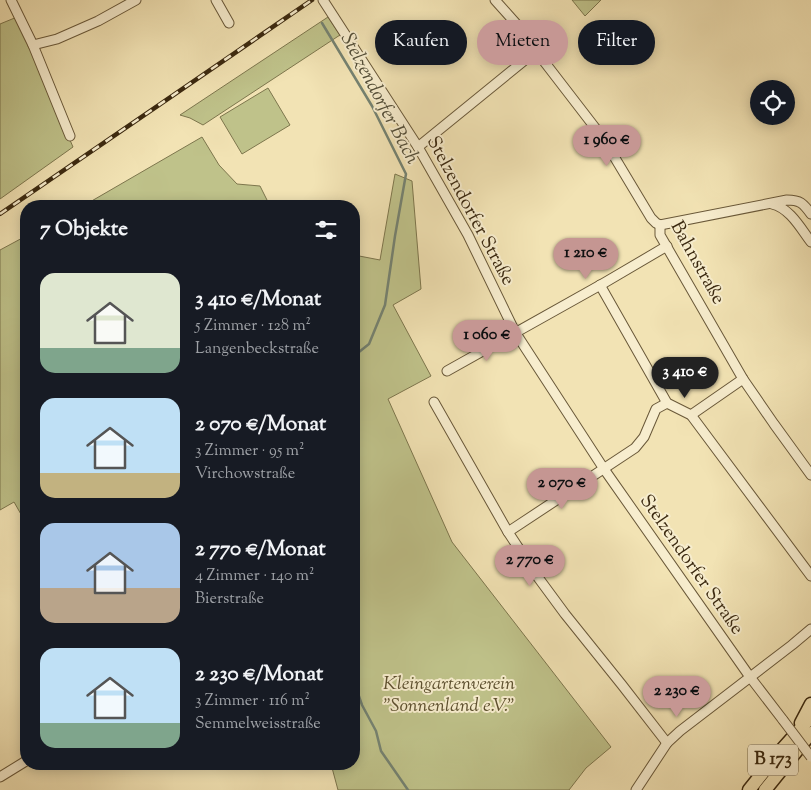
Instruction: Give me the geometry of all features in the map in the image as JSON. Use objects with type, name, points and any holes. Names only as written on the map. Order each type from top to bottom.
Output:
[{"type":"highway","points":[[807,728],[811,706]]},
{"type":"highway","name":"B 173","points":[[748,790],[807,728]]},
{"type":"highway","name":"B 173","points":[[764,790],[807,728]]},
{"type":"street","points":[[11,0],[33,45],[70,136]]},
{"type":"street","points":[[33,45],[57,39],[98,21],[136,0]]},
{"type":"street","points":[[216,0],[229,23]]},
{"type":"street","name":"Stelzendorfer Straße","points":[[324,0],[418,147],[468,235],[515,332],[604,469],[750,677],[811,757]]},
{"type":"street","name":"Bahnstraße","points":[[495,0],[513,20]]},
{"type":"street","points":[[418,147],[519,65]]},
{"type":"street","name":"Bahnstraße","points":[[547,65],[603,138],[651,218],[660,225],[660,235],[743,379],[811,475]]},
{"type":"street","points":[[660,225],[787,200],[800,202],[811,214]]},
{"type":"street","points":[[770,204],[782,207],[811,242]]},
{"type":"street","points":[[447,371],[667,246]]},
{"type":"street","points":[[600,285],[667,403],[691,416],[811,576]]},
{"type":"street","points":[[691,416],[743,379]]},
{"type":"street","points":[[434,402],[508,532],[537,576],[667,743]]},
{"type":"street","points":[[508,532],[635,448],[644,437],[656,409],[667,403]]},
{"type":"street","points":[[636,790],[667,743],[680,731],[705,710],[792,646],[811,629]]},
{"type":"street","points":[[0,777],[20,765]]},
{"type":"green space","points":[[572,0],[601,0],[585,16]]},
{"type":"green space","points":[[17,17],[73,147],[0,199],[0,24]]},
{"type":"green space","points":[[328,17],[340,35],[203,125],[180,115]]},
{"type":"green space","points":[[268,88],[290,125],[242,154],[220,117]]},
{"type":"green space","points":[[202,137],[219,165],[237,184],[260,186],[267,200],[93,200]]},
{"type":"green space","name":"Kleingartenverein \"Sonnenland e.V.\"","points":[[395,174],[412,181],[421,289],[393,305],[431,376],[388,399],[452,542],[611,747],[586,768],[569,790],[338,790],[333,770],[360,770],[360,256],[380,260]]},
{"type":"green space","points":[[20,239],[20,512],[14,502],[0,510],[0,250]]},
{"type":"waterway","name":"Stelzendorfer Bach","points":[[322,23],[372,106],[406,174],[385,305],[369,344],[360,351]]},
{"type":"waterway","name":"Stelzendorfer Bach","points":[[360,699],[376,731],[381,751],[408,790]]},
{"type":"railway","points":[[20,200],[312,0]]},
{"type":"railway","points":[[0,214],[20,200]]}]
